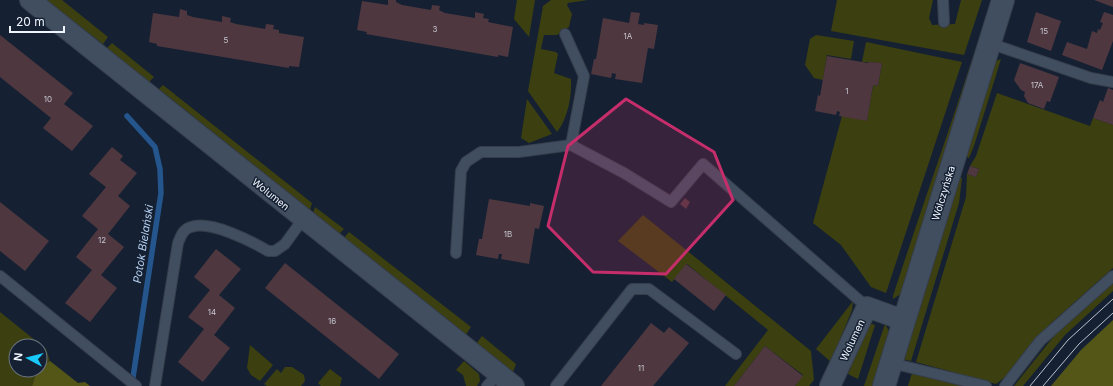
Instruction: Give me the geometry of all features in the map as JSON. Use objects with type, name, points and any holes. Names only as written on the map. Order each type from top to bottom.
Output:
[{"type":"main road","name":"Wólczyńska","points":[[884,386],[903,320],[1003,0]]},
{"type":"street","name":"Wolumen","points":[[30,0],[98,52],[303,219],[493,380],[514,386]]},
{"type":"street","name":"Wolumen","points":[[830,386],[867,306],[903,320]]},
{"type":"lane","points":[[944,0],[944,22]]},
{"type":"lane","points":[[565,34],[584,76],[571,145]]},
{"type":"lane","points":[[989,43],[1105,82],[1113,82]]},
{"type":"lane","points":[[456,253],[461,171],[466,162],[481,152],[519,152],[571,145],[624,173],[672,202],[703,164],[867,306]]},
{"type":"lane","points":[[155,386],[178,243],[182,232],[191,227],[201,225],[212,227],[268,251],[275,251],[286,244],[303,219]]},
{"type":"lane","points":[[0,276],[136,386]]},
{"type":"lane","points":[[1005,386],[1040,341],[1113,276]]},
{"type":"lane","points":[[556,386],[632,289],[649,289],[736,354]]},
{"type":"lane","points":[[891,363],[986,386]]},
{"type":"highlighted area","points":[[626,99],[714,152],[733,200],[666,274],[593,272],[548,226],[568,146]]},
{"type":"green space","points":[[46,0],[62,0],[108,37],[103,44]]},
{"type":"green space","points":[[517,0],[535,0],[529,37],[514,19]]},
{"type":"green space","points":[[551,0],[588,0],[568,3],[567,5],[572,14],[569,27],[557,35],[544,35],[541,49],[556,52],[558,54],[554,73],[571,79],[571,92],[567,114],[557,132],[528,91],[543,6]]},
{"type":"green space","points":[[837,0],[933,0],[929,18],[932,25],[955,24],[961,0],[982,0],[964,55],[831,31]]},
{"type":"green space","points":[[982,28],[902,293],[893,299],[904,262]]},
{"type":"green space","points":[[816,35],[854,41],[851,59],[827,55],[823,80],[814,78],[805,65],[810,39]]},
{"type":"green space","points":[[866,42],[962,62],[886,293],[871,287],[841,245],[813,223],[842,116],[867,120],[873,85],[878,86],[882,63],[862,62]]},
{"type":"green space","points":[[112,43],[154,77],[149,82],[107,48]]},
{"type":"green space","points":[[1001,59],[969,158],[966,156],[996,61]]},
{"type":"green space","points":[[163,85],[312,203],[310,210],[159,89]]},
{"type":"green space","points":[[997,93],[1090,126],[1093,118],[1113,125],[1113,268],[1051,323],[1009,374],[996,384],[916,362],[966,197],[967,174],[976,177],[979,169],[970,166],[976,156]]},
{"type":"green space","points":[[527,99],[552,134],[529,143],[521,138]]},
{"type":"green space","points":[[959,178],[962,178],[959,203],[911,361],[902,359]]},
{"type":"green space","points":[[315,207],[344,229],[339,234],[313,213]]},
{"type":"green space","points":[[643,215],[811,351],[814,380],[809,386],[795,386],[803,375],[765,346],[734,386],[725,386],[768,330],[687,264],[672,282],[618,241]]},
{"type":"green space","points":[[349,232],[471,327],[465,336],[344,238]]},
{"type":"green space","points":[[1113,282],[1113,291],[1065,335],[1023,386],[1014,386],[1058,331]]},
{"type":"green space","points":[[853,301],[852,310],[831,362],[816,349]]},
{"type":"green space","points":[[0,312],[32,338],[8,338],[8,378],[34,378],[32,386],[0,386]]},
{"type":"green space","points":[[869,323],[875,325],[858,379],[848,374]]},
{"type":"green space","points":[[885,324],[889,331],[889,335],[873,386],[864,386]]},
{"type":"green space","points":[[482,336],[516,364],[513,372],[476,344]]},
{"type":"green space","points":[[250,345],[273,365],[260,381],[251,375],[247,368]]},
{"type":"green space","points":[[464,361],[479,374],[480,381],[477,386],[466,386],[463,375],[456,370]]},
{"type":"green space","points":[[285,367],[292,367],[304,375],[305,381],[301,386],[267,386],[264,384],[277,369],[281,373]]},
{"type":"green space","points":[[330,369],[342,378],[340,386],[321,386],[318,383]]},
{"type":"green space","points":[[912,373],[962,386],[908,386]]},
{"type":"shaded area","points":[[1113,320],[1113,386],[1051,386],[1081,350]]},
{"type":"shaded area","points":[[50,361],[78,383],[85,382],[90,386],[32,386],[34,378],[48,378],[48,362]]},
{"type":"building","points":[[388,0],[396,0],[396,2],[402,5],[431,10],[432,5],[440,6],[439,10],[445,13],[475,18],[475,12],[484,14],[483,18],[489,19],[488,22],[513,27],[508,57],[498,55],[498,57],[366,34],[367,32],[357,30],[362,1],[388,5]]},
{"type":"building","points":[[1094,0],[1113,0],[1113,7]]},
{"type":"building","points":[[180,9],[187,11],[187,15],[193,17],[222,22],[222,16],[231,18],[230,22],[236,24],[265,29],[266,24],[274,25],[273,29],[279,30],[279,33],[304,37],[299,67],[289,66],[289,68],[157,46],[157,44],[149,42],[153,13],[179,17]]},
{"type":"building","points":[[631,12],[640,13],[638,24],[644,25],[644,23],[658,25],[654,49],[648,48],[642,83],[615,79],[616,74],[612,73],[611,78],[591,74],[594,59],[596,59],[603,18],[629,23]]},
{"type":"building","points":[[1036,12],[1061,21],[1051,51],[1027,42]]},
{"type":"building","points":[[1104,12],[1113,15],[1113,41],[1102,70],[1062,55],[1067,42],[1087,49],[1092,31],[1097,33],[1098,29],[1100,30],[1103,23],[1100,22]]},
{"type":"building","points":[[0,35],[73,93],[64,104],[93,126],[72,151],[43,128],[51,118],[0,77]]},
{"type":"building","points":[[827,56],[868,63],[882,63],[878,86],[873,85],[867,121],[839,116],[840,112],[837,111],[836,115],[815,111],[818,95],[820,96]]},
{"type":"building","points":[[1020,63],[1059,77],[1050,102],[1047,101],[1044,109],[1028,103],[1024,96],[1025,92],[1021,90],[1014,80]]},
{"type":"building","points":[[1108,88],[1113,90],[1113,125],[1093,118],[1100,100],[1103,102]]},
{"type":"building","points":[[112,147],[123,156],[120,160],[137,173],[118,196],[130,206],[108,234],[124,247],[101,275],[117,288],[90,322],[65,303],[92,270],[76,257],[98,229],[82,216],[106,187],[89,174]]},
{"type":"building","points":[[970,166],[979,169],[976,177],[967,174]]},
{"type":"building","points":[[685,198],[690,202],[686,209],[680,204]]},
{"type":"building","points":[[489,199],[530,206],[530,203],[544,206],[539,229],[535,228],[529,264],[501,259],[502,254],[499,254],[498,259],[476,255],[479,239],[482,239]]},
{"type":"building","points":[[0,202],[49,241],[25,271],[0,251]]},
{"type":"building","points":[[216,249],[241,269],[219,295],[235,308],[214,335],[230,348],[203,382],[178,362],[204,329],[188,317],[210,290],[194,277]]},
{"type":"building","points":[[285,263],[399,354],[379,379],[265,288]]},
{"type":"building","points":[[686,264],[726,295],[714,311],[674,279]]},
{"type":"building","points":[[651,323],[664,333],[669,327],[689,343],[653,386],[601,386]]},
{"type":"building","points":[[765,346],[803,376],[795,386],[734,386]]},
{"type":"waterway","name":"Potok Bielański","points":[[127,116],[155,147],[160,169],[161,193],[132,384]]},
{"type":"tram line","points":[[1030,386],[1068,340],[1113,299]]},
{"type":"tram line","points":[[1043,386],[1079,344],[1113,313]]}]
